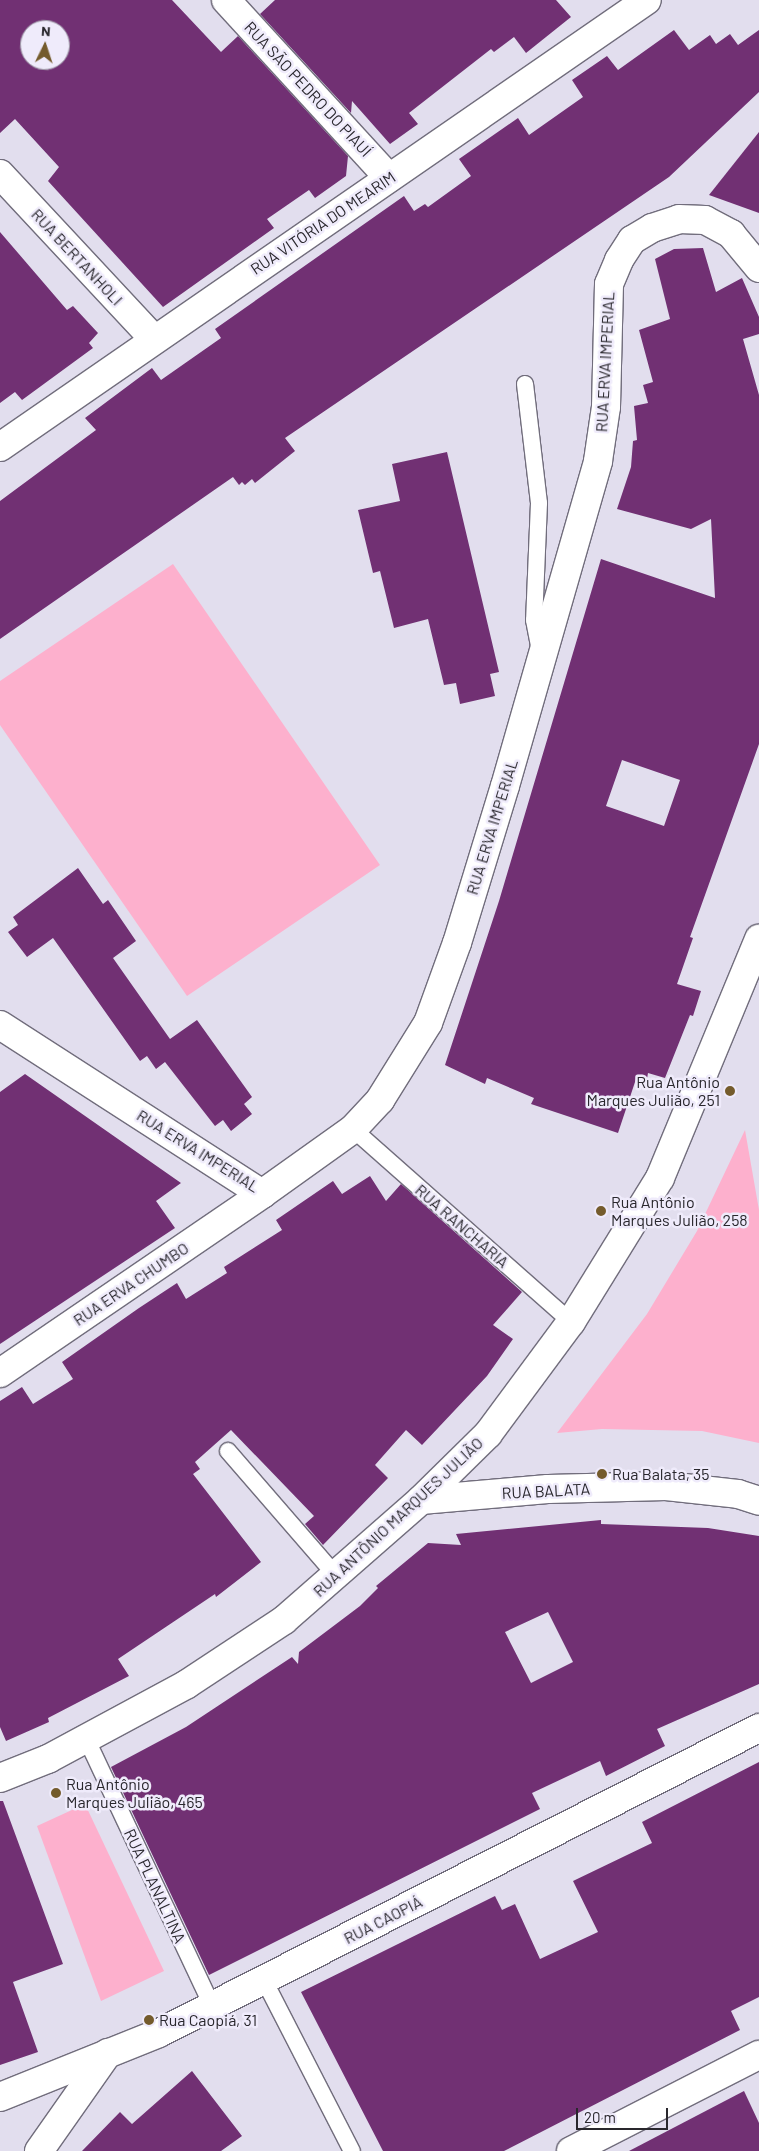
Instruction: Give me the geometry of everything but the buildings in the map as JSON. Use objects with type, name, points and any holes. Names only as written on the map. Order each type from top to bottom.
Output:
[{"type":"street","name":"RUA SÃO PEDRO DO PIAUÍ","points":[[226,0],[389,178]]},
{"type":"street","name":"RUA VITÓRIA DO MEARIM","points":[[0,447],[389,178],[616,7],[647,0]]},
{"type":"street","name":"RUA BERTANHOLI","points":[[0,174],[154,339]]},
{"type":"street","name":"RUA ERVA IMPERIAL","points":[[1,1027],[262,1194],[353,1129],[380,1100],[428,1023],[457,943],[542,659],[598,461],[606,407],[609,284],[619,260],[632,240],[652,228],[679,219],[705,220],[731,234],[759,268]]},
{"type":"street","name":"RUA ANTÔNIO MARQUES JULIÃO","points":[[0,1778],[48,1759],[187,1684],[284,1620],[337,1577],[421,1500],[488,1434],[571,1322],[660,1178],[759,939]]},
{"type":"street","name":"RUA ERVA CHUMBO","points":[[0,1373],[102,1314],[262,1194]]},
{"type":"street","name":"RUA BALATA","points":[[421,1500],[548,1489],[666,1486],[738,1494],[759,1501]]},
{"type":"street","name":"RUA CAOPIÁ","points":[[0,2097],[108,2053],[212,2006],[759,1728]]},
{"type":"street","points":[[39,2151],[108,2053]]},
{"type":"street","points":[[571,2151],[759,2056]]},
{"type":"lane","points":[[525,384],[539,504],[534,620],[542,659]]},
{"type":"lane","name":"RUA RANCHARIA","points":[[353,1129],[571,1322]]},
{"type":"lane","points":[[228,1451],[337,1577]]},
{"type":"lane","name":"RUA PLANALTINA","points":[[86,1738],[212,2006]]},
{"type":"lane","points":[[264,1980],[352,2151]]},
{"type":"shaded area","points":[[173,564],[380,865],[187,996],[0,725],[0,681]]},
{"type":"shaded area","points":[[745,1130],[759,1210],[759,1443],[702,1431],[602,1429],[557,1433],[647,1314],[697,1231]]},
{"type":"shaded area","points":[[85,1804],[164,1971],[101,2001],[37,1826]]},
{"type":"place","name":"Rua Antônio Marques Julião, 251","points":[[730,1091]]},
{"type":"place","name":"Rua Antônio Marques Julião, 258","points":[[601,1211]]},
{"type":"place","name":"Rua Balata, 35","points":[[602,1474]]},
{"type":"place","name":"Rua Antônio Marques Julião, 465","points":[[56,1793]]},
{"type":"place","name":"Rua Caopiá, 31","points":[[149,2020]]}]
